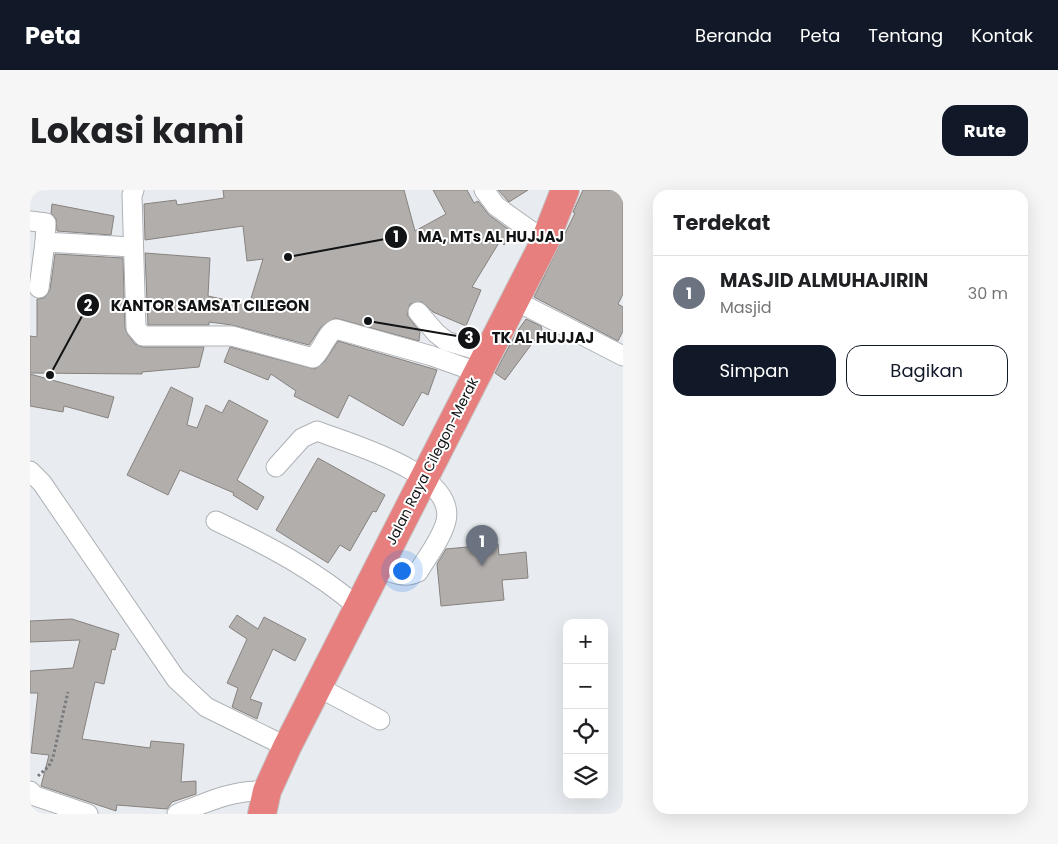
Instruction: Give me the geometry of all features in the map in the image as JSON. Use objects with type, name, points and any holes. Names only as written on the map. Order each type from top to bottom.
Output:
[{"type":"highway","name":"Jalan Raya Cilegon-Merak","points":[[264,803],[287,747],[545,241],[565,190]]},
{"type":"street","points":[[134,190],[132,196],[132,247],[136,328],[143,336],[232,336],[313,358],[321,350],[331,332],[336,329],[432,356],[482,362]]},
{"type":"street","points":[[484,190],[496,206],[545,241]]},
{"type":"street","points":[[30,221],[46,223],[39,288]]},
{"type":"street","points":[[45,242],[132,247]]},
{"type":"street","points":[[514,300],[623,356]]},
{"type":"street","points":[[418,312],[436,333],[482,362]]},
{"type":"street","points":[[276,468],[302,438],[317,431],[406,466],[437,491],[445,503],[446,521],[418,572],[410,576],[397,575],[379,567]]},
{"type":"street","points":[[30,472],[42,484],[176,679],[206,707],[287,747]]},
{"type":"street","points":[[216,521],[272,547],[337,589],[358,607]]},
{"type":"street","points":[[318,687],[380,720]]},
{"type":"street","points":[[177,814],[223,795],[253,790],[264,803]]},
{"type":"street","points":[[35,794],[88,814]]},
{"type":"path","points":[[35,794],[53,757],[68,692]]},
{"type":"building","points":[[223,190],[404,190],[415,231],[446,214],[433,190],[467,190],[474,203],[478,201],[489,215],[515,234],[504,245],[500,241],[472,287],[481,290],[466,326],[433,312],[422,302],[410,304],[407,315],[420,332],[419,341],[335,318],[321,327],[309,345],[232,325],[209,322],[209,325],[148,325],[145,253],[210,258],[208,296],[249,305],[263,259],[247,261],[243,226],[145,240],[144,204],[176,200],[177,205],[224,198]]},
{"type":"building","points":[[498,190],[528,190],[509,202]]},
{"type":"building","points":[[583,190],[623,190],[623,294],[618,304],[623,307],[623,331],[618,341],[534,297],[575,213],[573,212]]},
{"type":"building","points":[[52,204],[114,216],[111,235],[57,231],[56,219],[51,213]]},
{"type":"building","points":[[55,254],[123,258],[125,328],[128,335],[135,344],[143,347],[204,347],[199,367],[142,372],[142,374],[30,373],[30,336],[37,337],[37,299],[44,298],[50,290]]},
{"type":"building","points":[[526,319],[541,326],[542,330],[505,380],[495,373],[516,333]]},
{"type":"building","points":[[338,341],[437,370],[428,395],[422,392],[403,426],[349,395],[338,418],[294,396],[296,391],[271,374],[268,380],[224,362],[230,347],[315,369],[325,361]]},
{"type":"building","points":[[30,374],[114,397],[108,418],[64,406],[63,412],[30,406]]},
{"type":"building","points":[[171,387],[193,398],[187,425],[197,428],[206,405],[222,413],[229,400],[268,421],[237,480],[264,497],[257,510],[233,495],[234,493],[180,470],[168,495],[127,475]]},
{"type":"building","points":[[318,458],[385,495],[376,512],[373,511],[350,551],[340,545],[328,563],[276,530]]},
{"type":"building","points":[[498,544],[499,555],[526,552],[528,578],[502,580],[504,600],[441,606],[437,564],[446,549]]},
{"type":"building","points":[[237,615],[258,629],[264,617],[306,639],[295,661],[273,649],[250,699],[262,703],[257,719],[232,707],[238,688],[227,683],[247,639],[229,627]]},
{"type":"building","points":[[72,619],[119,634],[115,650],[112,649],[104,684],[95,682],[82,739],[150,748],[151,741],[184,744],[181,782],[196,781],[196,794],[172,802],[167,809],[117,805],[116,811],[41,786],[49,755],[31,753],[38,693],[30,693],[30,671],[73,668],[80,640],[30,642],[30,621]]},
{"type":"place","name":"MA, MTs AL HUJJAJ","points":[[288,257]]},
{"type":"place","name":"TK AL HUJJAJ","points":[[368,321]]},
{"type":"place","name":"KANTOR SAMSAT CILEGON","points":[[50,375]]},
{"type":"place","name":"MASJID ALMUHAJIRIN","points":[[482,566]]}]
